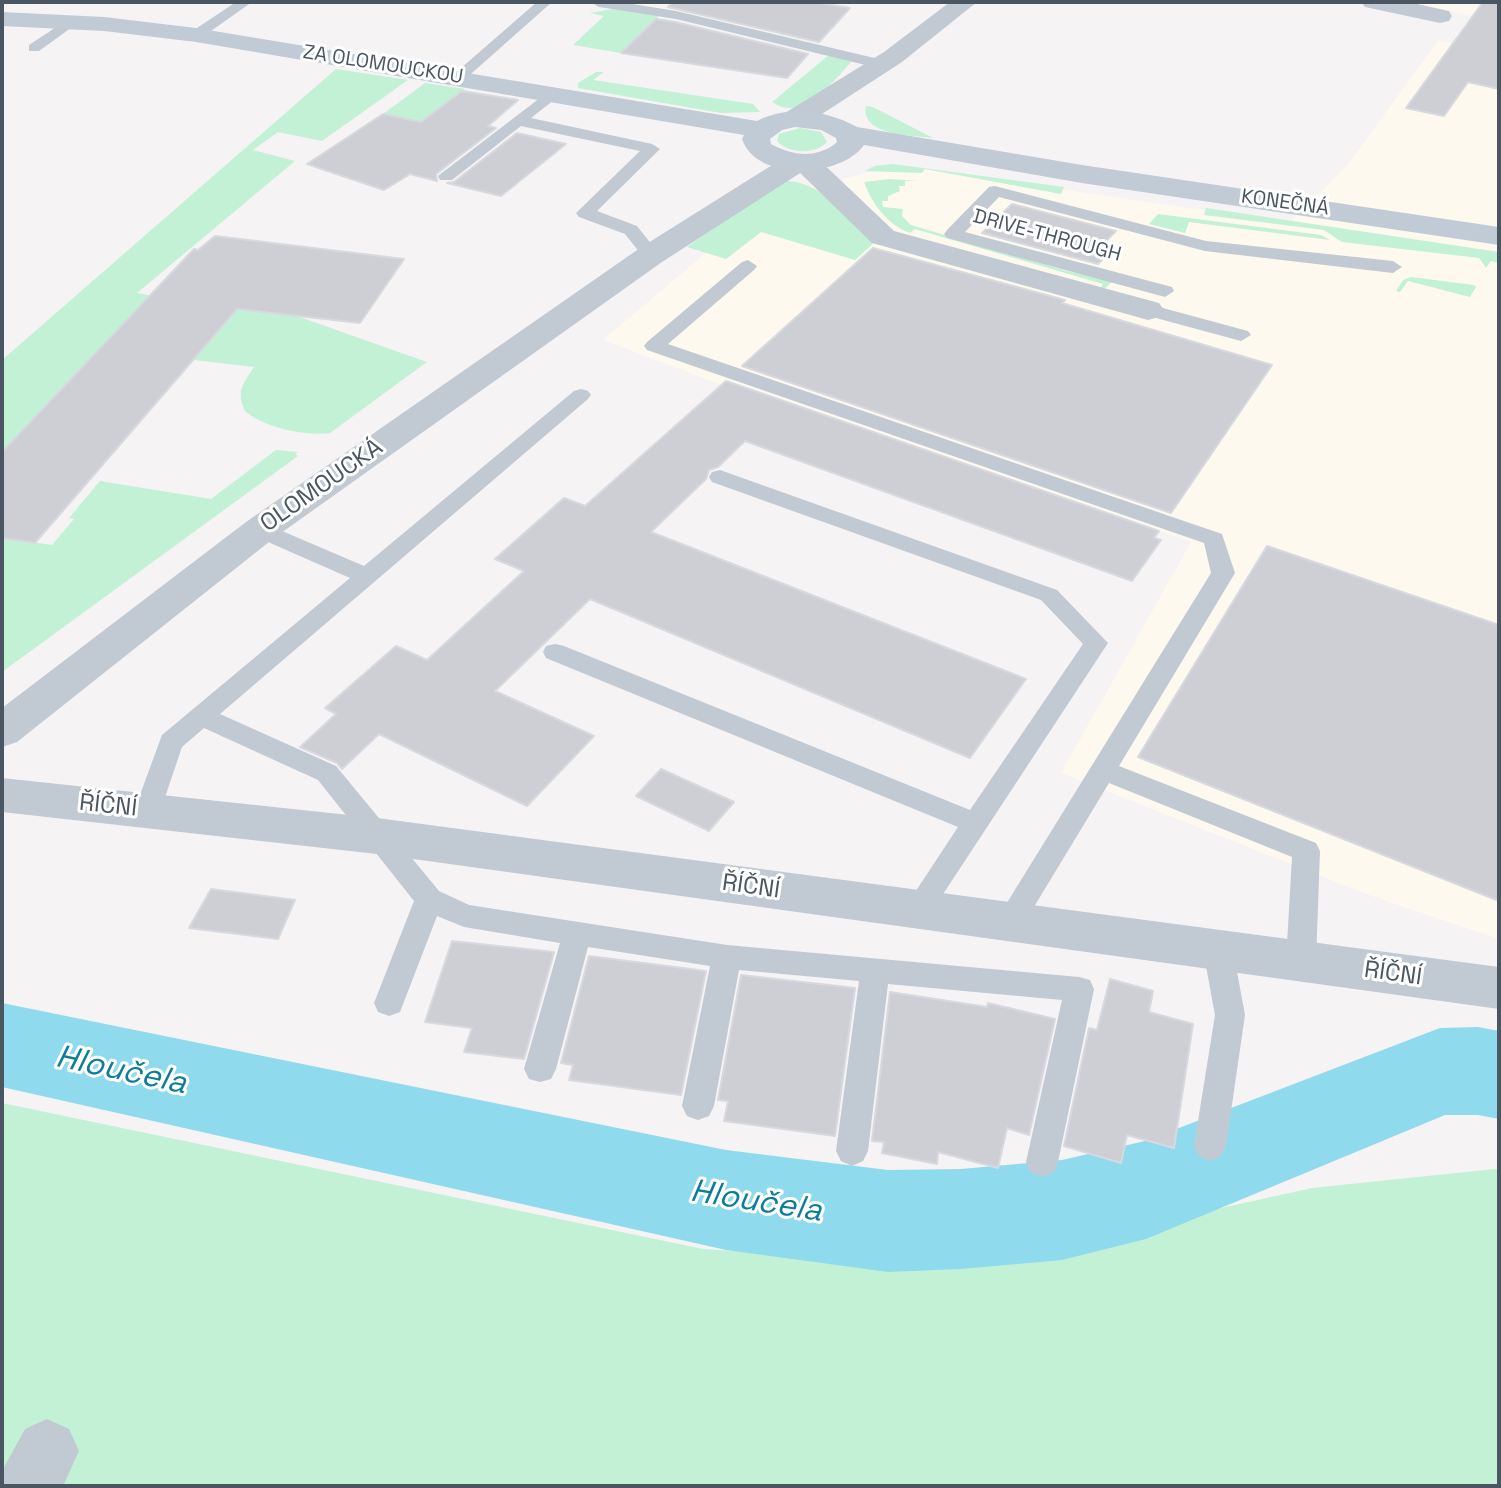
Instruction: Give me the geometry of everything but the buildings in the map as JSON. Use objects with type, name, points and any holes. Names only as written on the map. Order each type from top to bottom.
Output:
[{"type":"main road","name":"ZA OLOMOUCKOU","points":[[2,19],[70,22],[196,35],[553,93],[746,152]]},
{"type":"main road","name":"OLOMOUCKÁ","points":[[795,119],[827,122],[842,143],[801,162],[771,156],[759,148],[746,152],[776,122],[795,119]]},
{"type":"main road","name":"KONEČNÁ","points":[[842,143],[955,166],[1072,172],[1499,236]]},
{"type":"street","name":"OLOMOUCKÁ","points":[[795,119],[887,60],[965,2]]},
{"type":"street","points":[[1373,2],[1440,16]]},
{"type":"street","name":"OLOMOUCKÁ","points":[[842,143],[867,84],[887,60]]},
{"type":"street","points":[[842,143],[879,219],[901,238],[955,257]]},
{"type":"street","name":"OLOMOUCKÁ","points":[[651,255],[655,232],[746,152]]},
{"type":"street","name":"OLOMOUCKÁ","points":[[3,729],[260,530],[651,255],[683,239],[745,193],[801,162]]},
{"type":"street","points":[[801,162],[883,237],[955,257],[1157,300]]},
{"type":"street","name":"ŘÍČNÍ","points":[[2,795],[377,836],[1499,988]]},
{"type":"lane","points":[[196,35],[245,2]]},
{"type":"lane","points":[[458,78],[545,2]]},
{"type":"lane","points":[[599,3],[676,15],[887,60]]},
{"type":"lane","points":[[34,48],[70,22]]},
{"type":"lane","points":[[446,176],[553,93]]},
{"type":"lane","points":[[518,120],[652,149],[585,213],[631,230],[651,255]]},
{"type":"lane","name":"DRIVE-THROUGH","points":[[1157,300],[953,234],[995,191],[1205,246],[1393,267]]},
{"type":"lane","points":[[748,266],[654,346],[1214,539],[1223,573],[1010,922]]},
{"type":"lane","points":[[1157,300],[1241,335]]},
{"type":"lane","points":[[148,811],[171,742],[581,395]]},
{"type":"lane","points":[[720,477],[1049,595],[1096,643],[918,909]]},
{"type":"lane","points":[[260,530],[365,575]]},
{"type":"lane","points":[[555,652],[977,824]]},
{"type":"lane","points":[[201,716],[327,773],[349,796],[377,836],[429,899],[464,916],[727,957],[1079,989],[1042,1162]]},
{"type":"lane","points":[[1103,770],[1306,851],[1301,961]]},
{"type":"lane","points":[[389,1003],[429,899]]},
{"type":"lane","points":[[540,1069],[577,932]]},
{"type":"lane","points":[[1210,1146],[1230,1015],[1218,950]]},
{"type":"lane","points":[[698,1106],[727,957]]},
{"type":"lane","points":[[852,1151],[875,971]]},
{"type":"shaded area","points":[[1406,2],[1499,2],[1499,939],[1369,895],[1061,773],[1191,542],[719,384],[603,340],[773,196],[832,181],[846,186],[842,179],[898,165],[1289,223],[1345,168],[1438,41],[1452,43],[1472,16]]},
{"type":"green space","points":[[613,9],[659,16],[621,53],[573,45],[604,16],[590,13]]},
{"type":"green space","points":[[829,55],[852,61],[827,89],[795,108],[772,102]]},
{"type":"green space","points":[[336,69],[408,80],[322,141],[278,132],[253,150],[295,161],[137,293],[204,305],[223,290],[427,362],[330,433],[297,432],[263,422],[245,411],[241,393],[254,367],[194,360],[218,330],[2,452],[2,360]]},
{"type":"green space","points":[[596,72],[604,72],[593,80],[753,104],[760,112],[721,113],[578,88],[578,83]]},
{"type":"green space","points":[[425,83],[465,89],[421,122],[383,114]]},
{"type":"green space","points":[[866,106],[933,138],[879,129],[866,116]]},
{"type":"green space","points":[[800,128],[821,132],[827,142],[816,149],[802,151],[788,148],[777,141],[779,134]]},
{"type":"green space","points":[[893,164],[1064,187],[1061,194],[925,169],[922,173],[865,171],[874,166]]},
{"type":"green space","points":[[890,179],[918,181],[905,181],[905,186],[899,186],[900,191],[888,196],[888,201],[882,201],[883,207],[903,209],[902,216],[911,225],[1067,271],[1113,280],[1104,290],[1100,289],[1103,284],[915,229],[910,233],[882,213],[864,182]]},
{"type":"green space","points":[[789,181],[826,195],[876,241],[855,260],[761,232],[726,259],[687,247],[780,182]]},
{"type":"green space","points":[[1206,208],[1499,252],[1499,263],[1491,261],[1486,268],[1479,258],[1342,242],[1324,230],[1204,215]]},
{"type":"green space","points":[[1158,214],[1321,235],[1330,240],[1189,222],[1185,233],[1149,224]]},
{"type":"green space","points":[[1411,277],[1476,287],[1470,297],[1408,281],[1400,292],[1396,291],[1403,280]]},
{"type":"green space","points":[[276,450],[298,452],[295,454],[298,456],[2,672],[2,538],[52,545],[74,519],[69,518],[100,481],[211,499]]},
{"type":"green space","points":[[2,1103],[703,1249],[964,1265],[1312,1188],[1499,1170],[1499,1486],[2,1486]]},
{"type":"waterway","name":"Hloučela","points":[[2,1045],[726,1200],[888,1221],[961,1219],[1062,1210],[1146,1190],[1440,1072],[1478,1071],[1499,1075]]}]
